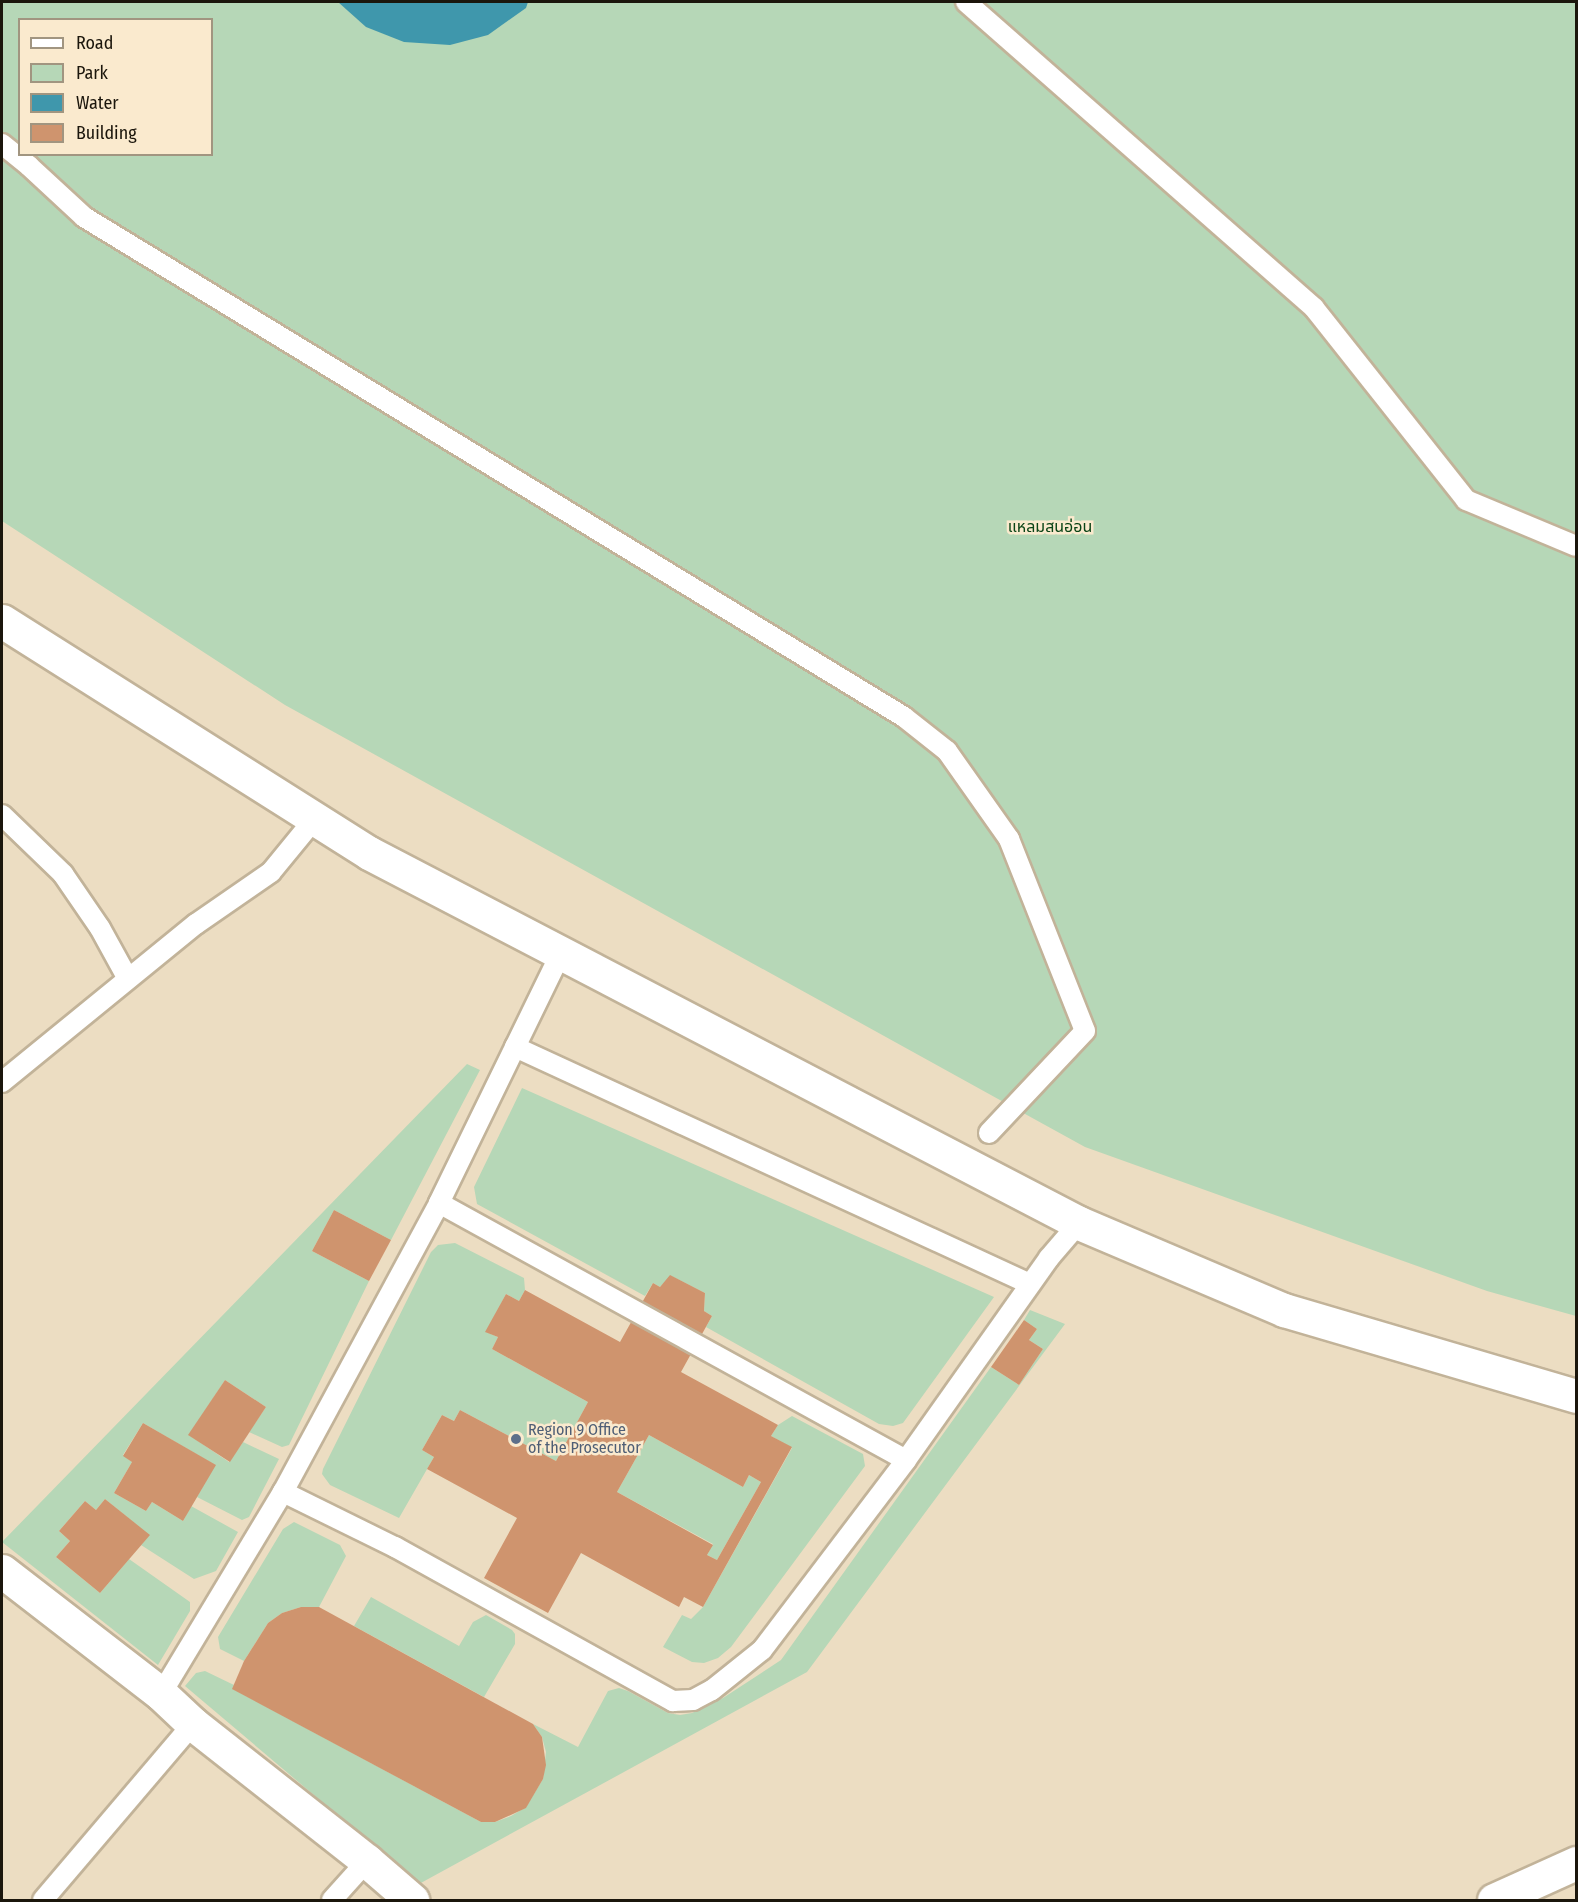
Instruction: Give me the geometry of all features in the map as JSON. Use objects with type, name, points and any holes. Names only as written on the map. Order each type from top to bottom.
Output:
[{"type":"street","points":[[2,621],[316,817],[369,853],[1079,1223],[1284,1310],[1576,1396]]},
{"type":"street","points":[[2,1571],[161,1694],[193,1724],[367,1861],[412,1900]]},
{"type":"street","points":[[1494,1900],[1576,1863]]},
{"type":"lane","points":[[966,2],[1314,308],[1466,500],[1576,546]]},
{"type":"lane","points":[[2,144],[84,217],[904,717],[947,752],[1009,839],[1085,1030],[989,1133]]},
{"type":"lane","points":[[2,815],[63,874],[100,928],[128,979]]},
{"type":"lane","points":[[2,1082],[196,924],[272,872],[316,817]]},
{"type":"lane","points":[[161,1694],[283,1492],[439,1203],[561,953]]},
{"type":"lane","points":[[515,1047],[1030,1284]]},
{"type":"lane","points":[[439,1203],[906,1460]]},
{"type":"lane","points":[[283,1492],[395,1547],[673,1701],[693,1700],[712,1690],[762,1650],[906,1460],[1030,1284],[1079,1223]]},
{"type":"lane","points":[[43,1900],[193,1724]]},
{"type":"lane","points":[[332,1900],[367,1861]]},
{"type":"green space","name":"แหลมสนอ่อน","points":[[2,2],[1576,2],[1576,1316],[1487,1291],[1085,1147],[285,705],[2,521]]},
{"type":"green space","points":[[467,1064],[480,1070],[391,1240],[334,1210],[312,1251],[369,1281],[289,1445],[282,1447],[249,1432],[266,1407],[225,1380],[189,1435],[229,1462],[243,1442],[279,1459],[249,1517],[242,1520],[197,1497],[215,1465],[143,1423],[123,1455],[132,1462],[114,1493],[146,1511],[152,1502],[183,1521],[191,1506],[238,1532],[216,1571],[194,1579],[141,1545],[149,1535],[105,1499],[96,1510],[85,1501],[59,1531],[70,1541],[56,1557],[100,1593],[129,1559],[190,1602],[190,1611],[158,1665],[2,1542]]},
{"type":"green space","points":[[522,1088],[994,1297],[903,1423],[893,1426],[879,1424],[706,1327],[712,1316],[704,1311],[705,1293],[671,1276],[660,1287],[653,1283],[645,1296],[477,1204],[474,1187]]},
{"type":"green space","points":[[455,1243],[524,1278],[525,1290],[519,1301],[506,1294],[486,1332],[498,1337],[492,1349],[588,1402],[556,1461],[460,1410],[454,1421],[442,1415],[422,1450],[434,1457],[399,1518],[330,1485],[322,1474],[323,1469],[431,1252],[438,1245]]},
{"type":"green space","points":[[1030,1310],[1065,1324],[807,1672],[419,1884],[185,1686],[196,1673],[205,1671],[234,1685],[233,1689],[481,1822],[495,1822],[511,1816],[526,1807],[543,1779],[546,1752],[542,1737],[533,1724],[578,1747],[608,1691],[619,1688],[628,1691],[668,1713],[680,1715],[692,1713],[723,1698],[781,1660],[991,1367],[1019,1385],[1043,1349],[1029,1340],[1037,1329],[1024,1320]]},
{"type":"green space","points":[[792,1416],[863,1454],[865,1466],[731,1647],[718,1658],[704,1663],[692,1662],[663,1647],[682,1615],[691,1619],[703,1607],[792,1448],[771,1436],[778,1425]]},
{"type":"green space","points":[[649,1435],[743,1487],[749,1475],[761,1482],[717,1560],[707,1555],[713,1544],[617,1492]]},
{"type":"green space","points":[[294,1522],[340,1545],[346,1556],[319,1607],[301,1607],[282,1613],[268,1623],[244,1661],[220,1649],[218,1637],[283,1529]]},
{"type":"green space","points":[[371,1597],[459,1646],[473,1622],[486,1615],[512,1630],[515,1634],[515,1644],[484,1697],[354,1626]]},
{"type":"water","points":[[338,2],[528,2],[526,8],[488,35],[450,45],[404,42],[366,27]]},
{"type":"building","points":[[334,1210],[391,1240],[369,1281],[312,1251]]},
{"type":"building","name":"Region 9 Office of the Prosecutor","points":[[670,1275],[705,1293],[704,1311],[712,1316],[681,1372],[778,1425],[771,1436],[792,1447],[703,1607],[684,1597],[679,1607],[581,1553],[548,1613],[484,1578],[517,1518],[427,1469],[434,1457],[422,1450],[442,1415],[454,1421],[460,1410],[556,1461],[588,1402],[492,1349],[498,1337],[485,1332],[506,1294],[519,1301],[525,1290],[620,1342],[653,1283],[660,1287]],"holes":[[[649,1435],[743,1487],[749,1475],[761,1482],[717,1560],[707,1555],[713,1545],[617,1492]]]},
{"type":"building","points":[[1024,1320],[1037,1329],[1029,1340],[1043,1349],[1019,1385],[991,1367]]},
{"type":"building","points":[[225,1380],[266,1407],[230,1462],[188,1435]]},
{"type":"building","points":[[143,1423],[216,1465],[183,1521],[152,1502],[146,1511],[114,1493],[132,1462],[123,1456]]},
{"type":"building","points":[[105,1499],[150,1535],[100,1593],[56,1557],[70,1541],[59,1531],[85,1501],[96,1510]]},
{"type":"building","points":[[301,1607],[319,1607],[533,1724],[542,1737],[546,1765],[543,1779],[526,1808],[495,1822],[481,1822],[232,1689],[244,1661],[268,1623],[282,1613]]},
{"type":"place","name":"Region 9 Office of the Prosecutor","points":[[516,1439]]}]
